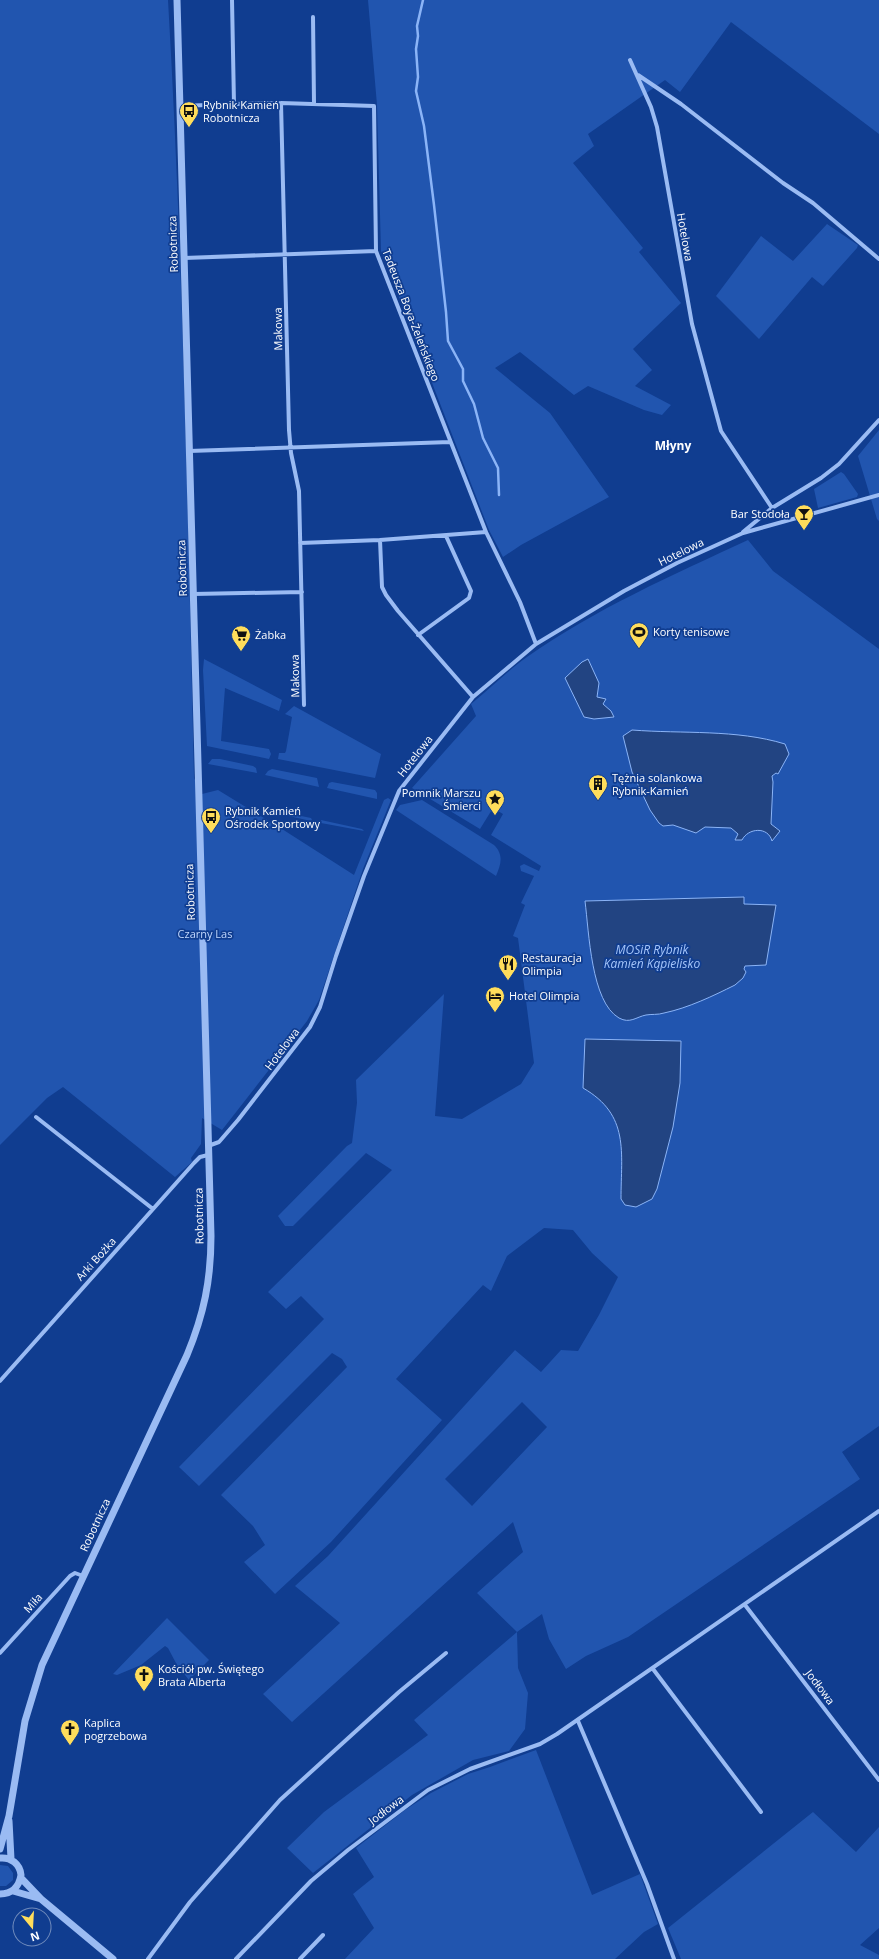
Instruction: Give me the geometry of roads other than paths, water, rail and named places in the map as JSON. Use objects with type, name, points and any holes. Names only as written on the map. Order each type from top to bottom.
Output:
[{"type":"street","name":"Robotnicza","points":[[0,1849],[9,1816],[23,1729],[45,1658],[179,1372],[203,1311],[208,1288],[211,1257],[177,0]]},
{"type":"street","points":[[232,0],[234,104]]},
{"type":"street","points":[[313,17],[314,103]]},
{"type":"street","name":"Hotelowa","points":[[630,60],[651,107],[656,127],[692,324],[721,431],[772,508]]},
{"type":"street","points":[[637,75],[681,104],[783,183],[813,203],[879,259]]},
{"type":"street","points":[[180,106],[281,103]]},
{"type":"street","name":"Tadeusza Boya-Żeleńskiego","points":[[281,103],[374,106],[376,250],[486,532],[520,602],[536,644]]},
{"type":"street","name":"Makowa","points":[[281,103],[286,254],[288,392],[291,448],[299,491],[304,705]]},
{"type":"street","points":[[184,258],[376,250]]},
{"type":"street","name":"Hotelowa","points":[[743,533],[772,508],[821,478],[839,464],[879,420]]},
{"type":"street","points":[[190,451],[450,442]]},
{"type":"street","name":"Hotelowa","points":[[208,1146],[216,1145],[238,1120],[310,1027],[320,1007],[364,876],[399,791],[473,697],[536,644],[624,591],[743,533],[879,495]]},
{"type":"street","points":[[300,543],[380,540],[486,532]]},
{"type":"street","points":[[418,635],[469,598],[471,591],[446,536]]},
{"type":"street","points":[[380,540],[382,587],[390,602],[473,697]]},
{"type":"street","points":[[193,594],[302,592]]},
{"type":"street","points":[[36,1117],[153,1209]]},
{"type":"street","name":"Arki Bożka","points":[[0,1381],[197,1160],[208,1155]]},
{"type":"street","name":"Jodłowa","points":[[236,1959],[311,1881],[348,1850],[428,1790],[470,1769],[540,1744],[578,1721],[879,1511]]},
{"type":"street","name":"Miła","points":[[0,1653],[71,1575],[76,1573],[83,1576]]},
{"type":"street","name":"Jodłowa","points":[[745,1605],[879,1780]]},
{"type":"street","points":[[148,1959],[190,1902],[280,1800],[399,1692],[446,1652]]},
{"type":"street","points":[[653,1669],[761,1812]]},
{"type":"street","points":[[578,1721],[647,1884],[674,1959]]},
{"type":"street","name":"Robotnicza","points":[[9,1816],[11,1859]]},
{"type":"street","points":[[0,1858],[11,1859],[19,1867],[20,1878],[18,1885],[13,1890],[0,1894]]},
{"type":"street","points":[[20,1878],[41,1899],[113,1959]]},
{"type":"street","points":[[13,1890],[41,1899]]},
{"type":"street","points":[[300,1959],[323,1935]]},
{"type":"water","points":[[588,659],[599,683],[597,697],[606,699],[603,704],[611,711],[614,717],[594,719],[584,717],[565,678],[582,662]]},
{"type":"water","points":[[632,730],[729,734],[766,739],[785,744],[789,754],[778,774],[776,773],[772,776],[771,824],[780,831],[772,841],[770,836],[758,830],[749,833],[742,840],[735,840],[738,834],[731,828],[705,827],[696,833],[673,825],[663,826],[659,823],[650,810],[632,772],[623,736]]},
{"type":"water","name":"MOSiR Rybnik Kamień Kąpielisko","points":[[744,897],[744,904],[776,905],[766,965],[745,966],[744,969],[746,972],[743,978],[735,985],[700,1001],[673,1011],[646,1015],[633,1020],[623,1020],[610,1010],[602,997],[593,965],[585,901]]},
{"type":"water","points":[[585,1039],[681,1041],[680,1083],[673,1127],[657,1189],[652,1199],[636,1207],[625,1205],[621,1199],[621,1150],[620,1136],[616,1123],[609,1110],[598,1099],[583,1088]]},
{"type":"waterway","points":[[423,0],[417,26],[418,36],[416,49],[418,77],[416,91],[424,126],[446,312],[448,341],[463,369],[463,381],[474,404],[483,438],[498,468],[499,495]]},
{"type":"place","name":"Rybnik Kamień Robotnicza","points":[[189,128]]},
{"type":"place","name":"Bar Stodoła","points":[[804,531]]},
{"type":"place","name":"Korty tenisowe","points":[[639,649]]},
{"type":"place","name":"Żabka","points":[[241,652]]},
{"type":"place","name":"Tężnia solankowa Rybnik-Kamień","points":[[598,801]]},
{"type":"place","name":"Pomnik Marszu Śmierci","points":[[495,816]]},
{"type":"place","name":"Rybnik Kamień Ośrodek Sportowy","points":[[211,834]]},
{"type":"place","name":"Restauracja Olimpia","points":[[508,981]]},
{"type":"place","name":"Hotel Olimpia","points":[[495,1013]]},
{"type":"place","name":"Kościół pw. Świętego Brata Alberta","points":[[144,1692]]},
{"type":"place","name":"Kaplica pogrzebowa","points":[[70,1746]]},
{"type":"district","name":"Młyny","points":[[673,446]]},
{"type":"park label","name":"Czarny Las","points":[[205,934]]}]
